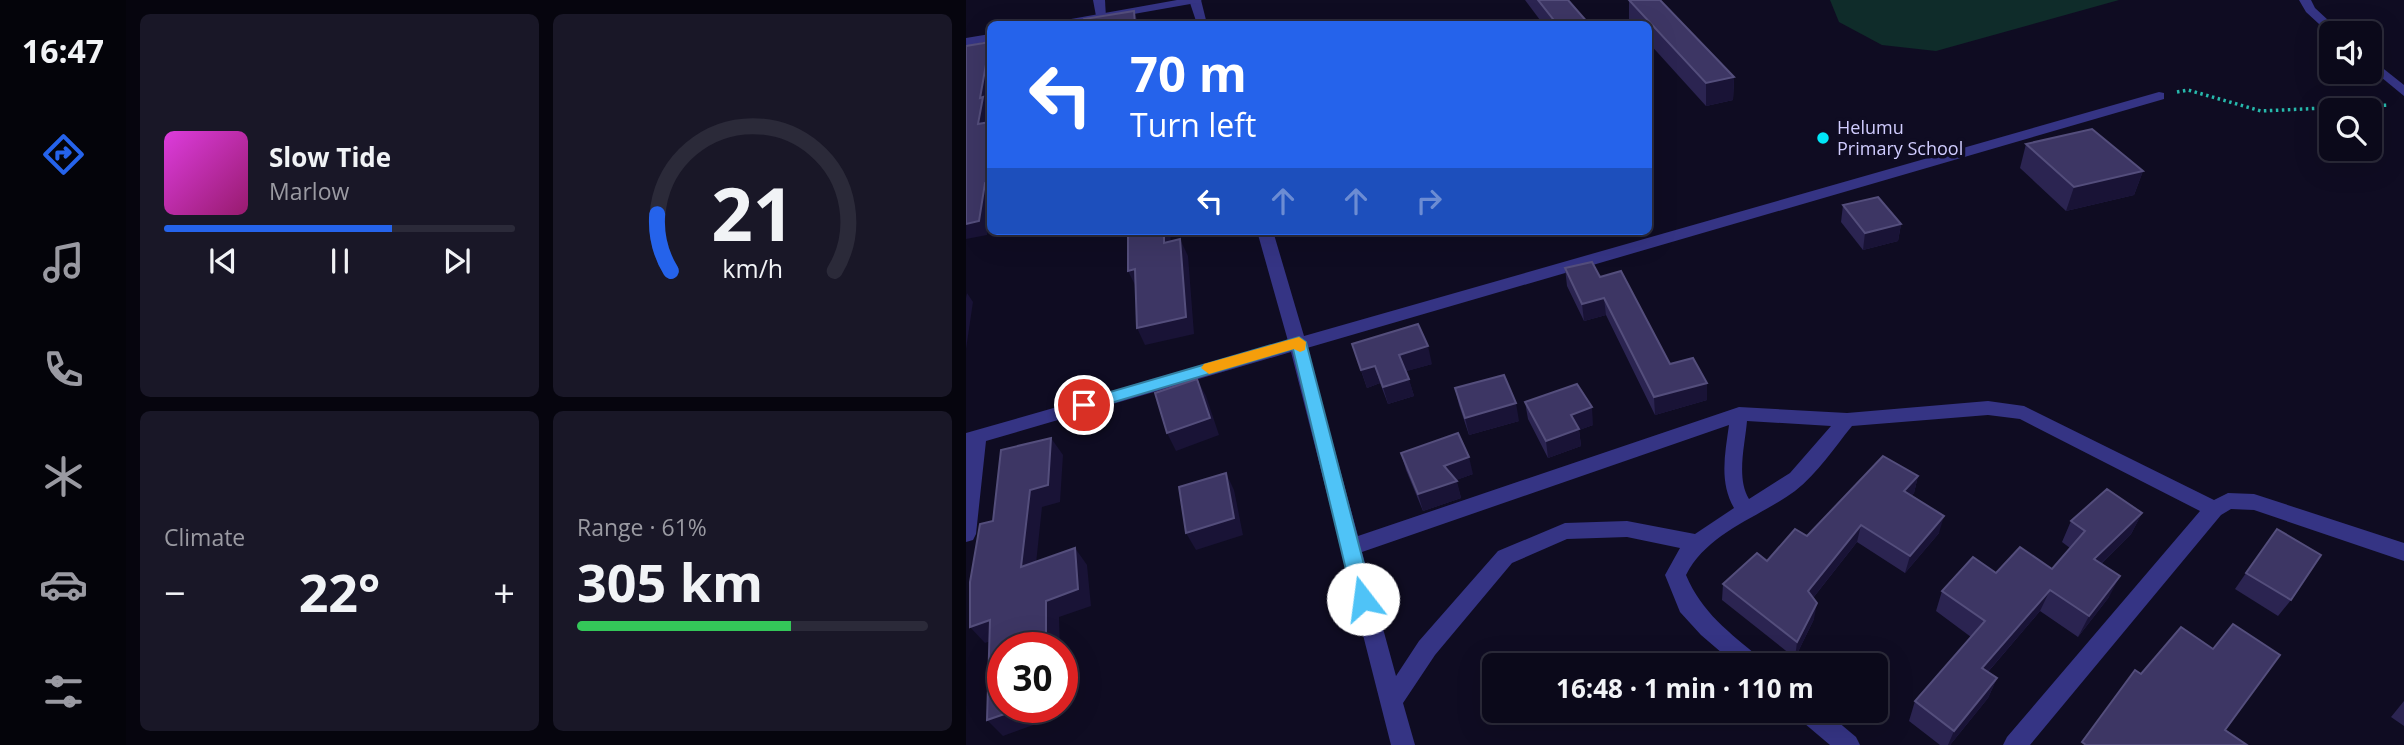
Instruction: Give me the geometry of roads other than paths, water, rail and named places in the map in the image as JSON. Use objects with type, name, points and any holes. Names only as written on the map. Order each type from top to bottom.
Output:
[{"type":"street","points":[[1100,0],[1102,16]]},
{"type":"street","points":[[1076,21],[1195,0],[1201,21]]},
{"type":"street","points":[[2305,0],[2310,10],[2322,21]]},
{"type":"street","points":[[966,43],[987,39]]},
{"type":"street","points":[[2382,73],[2404,92]]},
{"type":"street","points":[[966,534],[972,438],[2159,96]]},
{"type":"street","points":[[1266,235],[1299,342],[1349,548],[1403,745]]},
{"type":"street","points":[[1349,548],[1739,414],[1847,420],[1988,408],[2024,414],[2214,509]]},
{"type":"street","points":[[1739,414],[1733,467],[1735,493],[1746,512]]},
{"type":"street","points":[[1738,653],[1688,605],[1675,575],[1682,557],[1721,526],[1791,483],[1847,420]]},
{"type":"street","points":[[2015,745],[2214,509],[2228,501],[2254,502],[2404,552]]},
{"type":"street","points":[[1391,702],[1427,648],[1505,556],[1565,531],[1627,529],[1698,543]]},
{"type":"street","points":[[1822,723],[1848,745]]},
{"type":"place","name":"Helumu Primary School","points":[[1823,138]]}]
